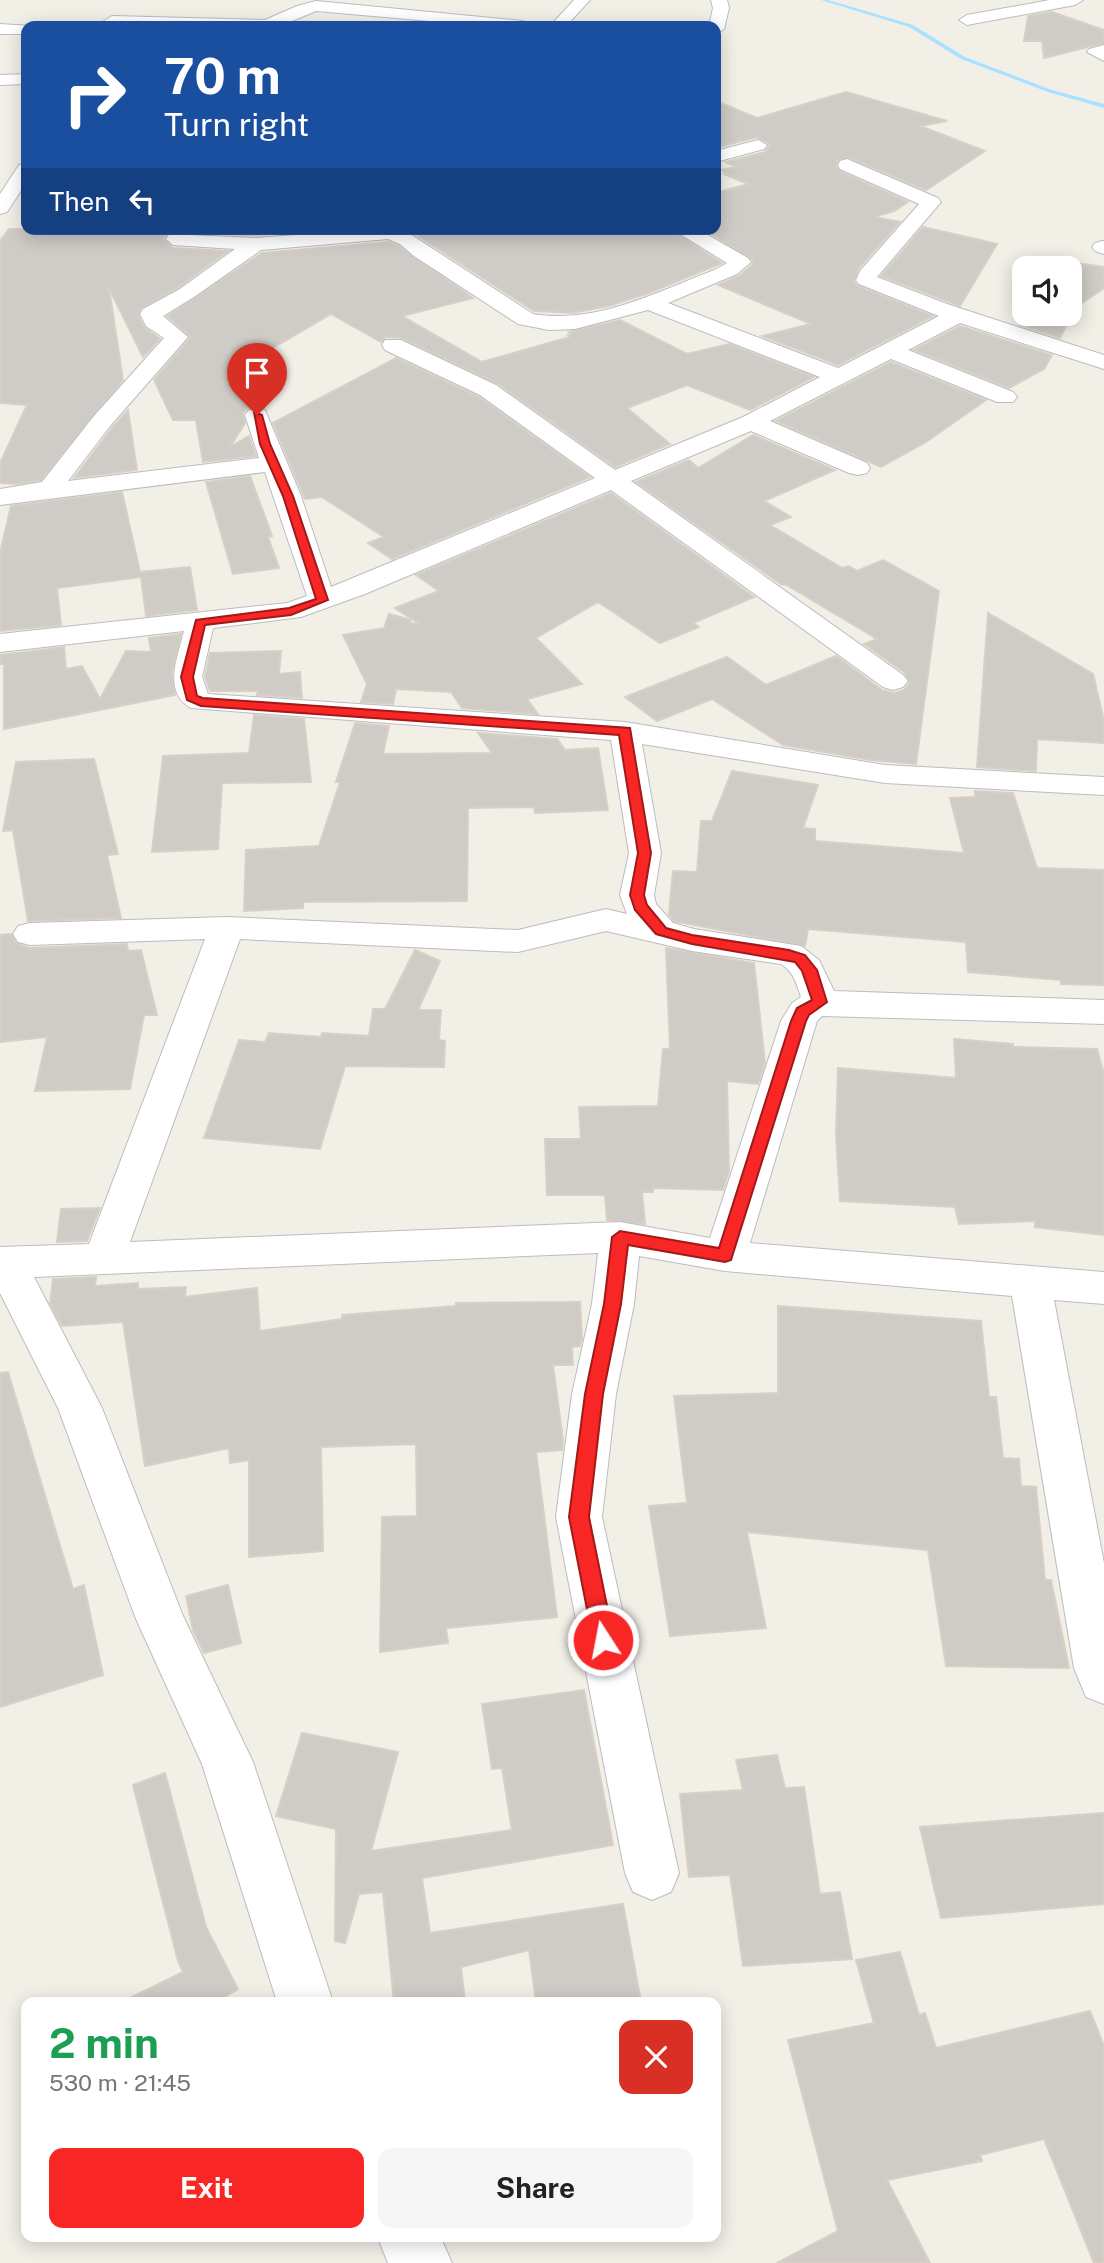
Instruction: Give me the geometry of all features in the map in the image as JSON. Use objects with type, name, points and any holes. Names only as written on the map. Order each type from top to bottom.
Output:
[{"type":"street","points":[[563,21],[582,0]]},
{"type":"street","points":[[718,21],[721,8],[719,0]]},
{"type":"street","points":[[967,20],[1075,0]]},
{"type":"street","points":[[109,21],[122,6]]},
{"type":"street","points":[[283,21],[301,8],[316,6],[479,21]]},
{"type":"street","points":[[405,21],[417,14]]},
{"type":"street","points":[[0,29],[21,29]]},
{"type":"street","points":[[1104,50],[1095,52],[1104,56]]},
{"type":"street","points":[[0,80],[21,79]]},
{"type":"street","points":[[721,156],[758,145]]},
{"type":"street","points":[[3,205],[21,165]]},
{"type":"street","points":[[847,165],[931,202],[867,275],[866,280],[875,286],[958,315],[1104,362]]},
{"type":"street","points":[[3,205],[21,202]]},
{"type":"street","points":[[179,235],[176,239],[180,241],[256,244],[355,235]]},
{"type":"street","points":[[403,235],[421,252],[526,319],[538,323],[578,323],[649,303],[730,270],[741,262],[693,235]]},
{"type":"street","points":[[41,491],[55,482],[102,421],[177,337],[155,321],[151,314],[187,293],[256,244]]},
{"type":"street","points":[[649,303],[838,376]]},
{"type":"street","points":[[0,643],[291,611],[751,422],[958,315]]},
{"type":"street","points":[[393,345],[488,390],[893,681]]},
{"type":"street","points":[[889,350],[1005,397]]},
{"type":"street","points":[[257,415],[265,444],[288,496],[322,600]]},
{"type":"street","points":[[751,422],[858,468]]},
{"type":"street","points":[[0,497],[273,464]]},
{"type":"street","points":[[200,623],[187,677],[192,698],[201,702],[625,731],[885,774],[1104,786]]},
{"type":"street","points":[[625,731],[645,853],[637,895],[640,906],[661,931]]},
{"type":"street","points":[[606,920],[637,895]]},
{"type":"street","points":[[30,934],[227,928],[518,940],[606,920],[692,940],[789,954],[800,959],[809,970],[820,1002]]},
{"type":"street","points":[[104,1258],[227,928]]},
{"type":"street","points":[[725,1256],[803,1012],[820,1002],[1104,1012]]},
{"type":"street","points":[[620,1237],[612,1304],[594,1394],[579,1517],[652,1873]]},
{"type":"street","points":[[303,1997],[227,1762],[160,1619],[80,1408],[2,1262],[620,1237],[725,1256],[1104,1288]]},
{"type":"street","points":[[1030,1280],[1096,1655],[1104,1681]]},
{"type":"street","points":[[410,2242],[421,2263]]},
{"type":"building","points":[[1052,12],[1104,30],[1104,43],[1044,58],[1042,41],[1024,41],[1028,16]]},
{"type":"building","points":[[846,92],[947,121],[920,126],[985,151],[926,190],[848,157],[838,160],[836,166],[839,171],[908,202],[894,211],[874,217],[900,222],[858,269],[854,282],[933,316],[838,365],[762,336],[811,324],[718,285],[739,276],[753,264],[753,260],[713,235],[721,235],[721,192],[748,184],[724,174],[727,173],[721,170],[736,167],[726,162],[765,152],[770,144],[757,137],[721,147],[721,103],[757,118]]},
{"type":"building","points":[[923,227],[997,244],[960,306],[881,276]]},
{"type":"building","points":[[9,229],[21,229],[21,235],[166,235],[163,239],[173,248],[228,251],[179,287],[141,308],[138,315],[144,327],[160,339],[143,357],[109,288],[123,380],[41,480],[16,484],[0,483],[0,463],[27,405],[0,403],[0,241]]},
{"type":"building","points":[[417,235],[678,235],[722,263],[609,306],[572,313],[534,311]]},
{"type":"building","points":[[388,242],[399,246],[473,298],[402,316],[482,362],[570,337],[568,335],[572,334],[569,332],[620,320],[687,354],[729,344],[814,377],[750,410],[687,385],[627,408],[670,444],[615,467],[497,383],[402,338],[385,337],[381,342],[331,314],[227,375],[274,378],[256,407],[247,408],[243,413],[245,423],[230,447],[249,436],[256,456],[203,462],[196,420],[173,420],[154,380],[191,337],[167,316],[262,253]]},
{"type":"building","points":[[1082,264],[1104,267],[1104,288],[1082,303]]},
{"type":"building","points":[[960,326],[1052,355],[1044,369],[1009,388],[914,350]]},
{"type":"building","points":[[1023,326],[1066,326],[1060,338]]},
{"type":"building","points":[[396,358],[479,397],[590,477],[392,559],[368,543],[384,537],[322,497],[305,499],[273,423]]},
{"type":"building","points":[[891,362],[986,400],[926,442],[881,467],[776,421]]},
{"type":"building","points":[[128,410],[137,470],[74,478],[112,428]]},
{"type":"building","points":[[753,435],[835,470],[764,501],[791,517],[770,525],[842,568],[849,566],[857,571],[883,560],[939,591],[916,764],[871,760],[783,745],[712,699],[657,721],[625,697],[727,657],[766,685],[836,656],[882,690],[894,693],[904,690],[910,683],[905,673],[864,644],[877,639],[785,584],[782,585],[636,482],[689,460],[698,468]]},
{"type":"building","points":[[250,476],[272,536],[268,537],[279,568],[233,574],[206,482]]},
{"type":"building","points":[[122,492],[140,572],[190,567],[197,610],[146,616],[141,577],[57,588],[61,625],[0,631],[0,553],[11,506]]},
{"type":"building","points":[[611,493],[754,597],[693,623],[699,627],[660,643],[598,602],[536,638],[582,684],[527,699],[538,714],[462,708],[451,692],[396,689],[393,704],[361,702],[367,684],[343,635],[384,628],[389,614],[411,620],[410,624],[418,623],[395,608],[439,591],[416,575]]},
{"type":"building","points":[[988,613],[1093,674],[1104,721],[1104,743],[1037,739],[1036,771],[977,767]]},
{"type":"building","points":[[181,634],[172,673],[175,695],[4,729],[4,664],[0,664],[0,655],[64,647],[66,669],[82,666],[100,699],[126,651],[151,652],[149,638]]},
{"type":"building","points":[[281,651],[279,674],[300,672],[302,698],[257,695],[258,691],[210,691],[205,677],[210,653]]},
{"type":"building","points":[[254,715],[304,719],[311,782],[222,783],[218,849],[152,852],[163,756],[249,753]]},
{"type":"building","points":[[355,723],[389,726],[383,754],[492,753],[478,733],[557,739],[565,750],[598,748],[608,810],[535,813],[534,807],[468,808],[467,901],[303,902],[303,908],[244,911],[246,850],[319,846],[340,782],[336,782]]},
{"type":"building","points":[[94,759],[118,854],[107,855],[121,918],[28,921],[13,830],[3,831],[16,762]]},
{"type":"building","points":[[732,771],[818,785],[803,828],[815,829],[815,841],[964,853],[950,798],[975,797],[975,791],[1013,793],[1037,868],[1104,870],[1104,985],[1061,984],[1061,980],[968,972],[966,942],[808,929],[805,946],[674,921],[669,914],[673,871],[697,872],[701,821],[712,821]]},
{"type":"building","points":[[11,934],[16,943],[29,948],[127,944],[128,951],[141,950],[157,1015],[144,1015],[130,1089],[35,1091],[47,1037],[0,1042],[0,935]]},
{"type":"building","points":[[666,948],[754,963],[765,1063],[758,1084],[727,1081],[729,1171],[723,1190],[653,1188],[653,1192],[642,1192],[645,1224],[607,1220],[605,1195],[547,1195],[545,1139],[581,1139],[579,1107],[658,1106],[663,1049],[670,1049]]},
{"type":"building","points":[[415,950],[440,961],[418,1010],[441,1010],[439,1040],[445,1041],[444,1067],[345,1066],[320,1149],[204,1138],[239,1040],[265,1042],[269,1033],[321,1037],[322,1033],[369,1036],[373,1009],[385,1009]]},
{"type":"building","points":[[954,1039],[1013,1044],[1013,1047],[1097,1049],[1104,1074],[1104,1235],[1035,1227],[1035,1221],[959,1224],[955,1207],[840,1201],[836,1133],[838,1068],[956,1078]]},
{"type":"building","points":[[100,1208],[87,1241],[57,1242],[61,1209]]},
{"type":"building","points":[[96,1277],[95,1286],[138,1283],[138,1289],[186,1287],[185,1297],[257,1288],[260,1331],[342,1319],[342,1315],[456,1306],[456,1303],[580,1302],[582,1339],[580,1346],[572,1347],[573,1365],[553,1365],[562,1450],[536,1452],[557,1617],[446,1628],[448,1643],[380,1652],[382,1517],[417,1516],[416,1444],[321,1447],[323,1551],[249,1557],[249,1460],[230,1463],[229,1448],[145,1466],[123,1322],[62,1326],[50,1303],[53,1279]]},
{"type":"building","points":[[778,1306],[981,1321],[989,1397],[996,1397],[1003,1458],[1019,1459],[1021,1486],[1036,1487],[1045,1580],[1051,1580],[1069,1668],[946,1666],[928,1550],[747,1532],[766,1628],[670,1636],[649,1506],[687,1503],[674,1396],[778,1393]]},
{"type":"building","points":[[8,1372],[73,1589],[84,1585],[103,1675],[0,1707],[0,1373]]},
{"type":"building","points":[[228,1585],[241,1643],[204,1653],[193,1630],[186,1596]]},
{"type":"building","points":[[584,1690],[613,1845],[422,1878],[430,1933],[623,1904],[640,1997],[535,1997],[529,1950],[461,1967],[464,1997],[394,1997],[383,1892],[359,1894],[345,1943],[335,1941],[336,1829],[276,1816],[302,1733],[398,1752],[371,1851],[512,1830],[502,1768],[492,1769],[482,1704]]},
{"type":"building","points":[[777,1755],[785,1788],[804,1787],[820,1894],[840,1892],[852,1959],[743,1966],[730,1875],[689,1877],[680,1794],[743,1790],[736,1760]]},
{"type":"building","points":[[165,1773],[206,1927],[238,1989],[224,1997],[132,1997],[183,1972],[133,1785]]},
{"type":"building","points":[[1104,1813],[1104,1904],[941,1918],[920,1827]]},
{"type":"building","points":[[900,1952],[919,2015],[925,2013],[936,2048],[1090,2011],[1104,2046],[1104,2263],[1094,2263],[1044,2139],[980,2155],[982,2161],[887,2180],[930,2263],[777,2263],[838,2231],[788,2040],[874,2023],[856,1960]]},
{"type":"waterway","points":[[823,0],[911,26],[963,58],[1050,91],[1104,106]]},
{"type":"route","points":[[257,415],[265,444],[288,496],[322,600],[291,611],[200,623],[187,677],[192,698],[201,702],[625,731],[645,853],[637,895],[640,906],[661,931],[692,940],[789,954],[800,959],[809,970],[820,1002],[803,1012],[799,1021],[725,1256],[620,1237],[612,1304],[594,1394],[579,1517],[603,1640]]}]
